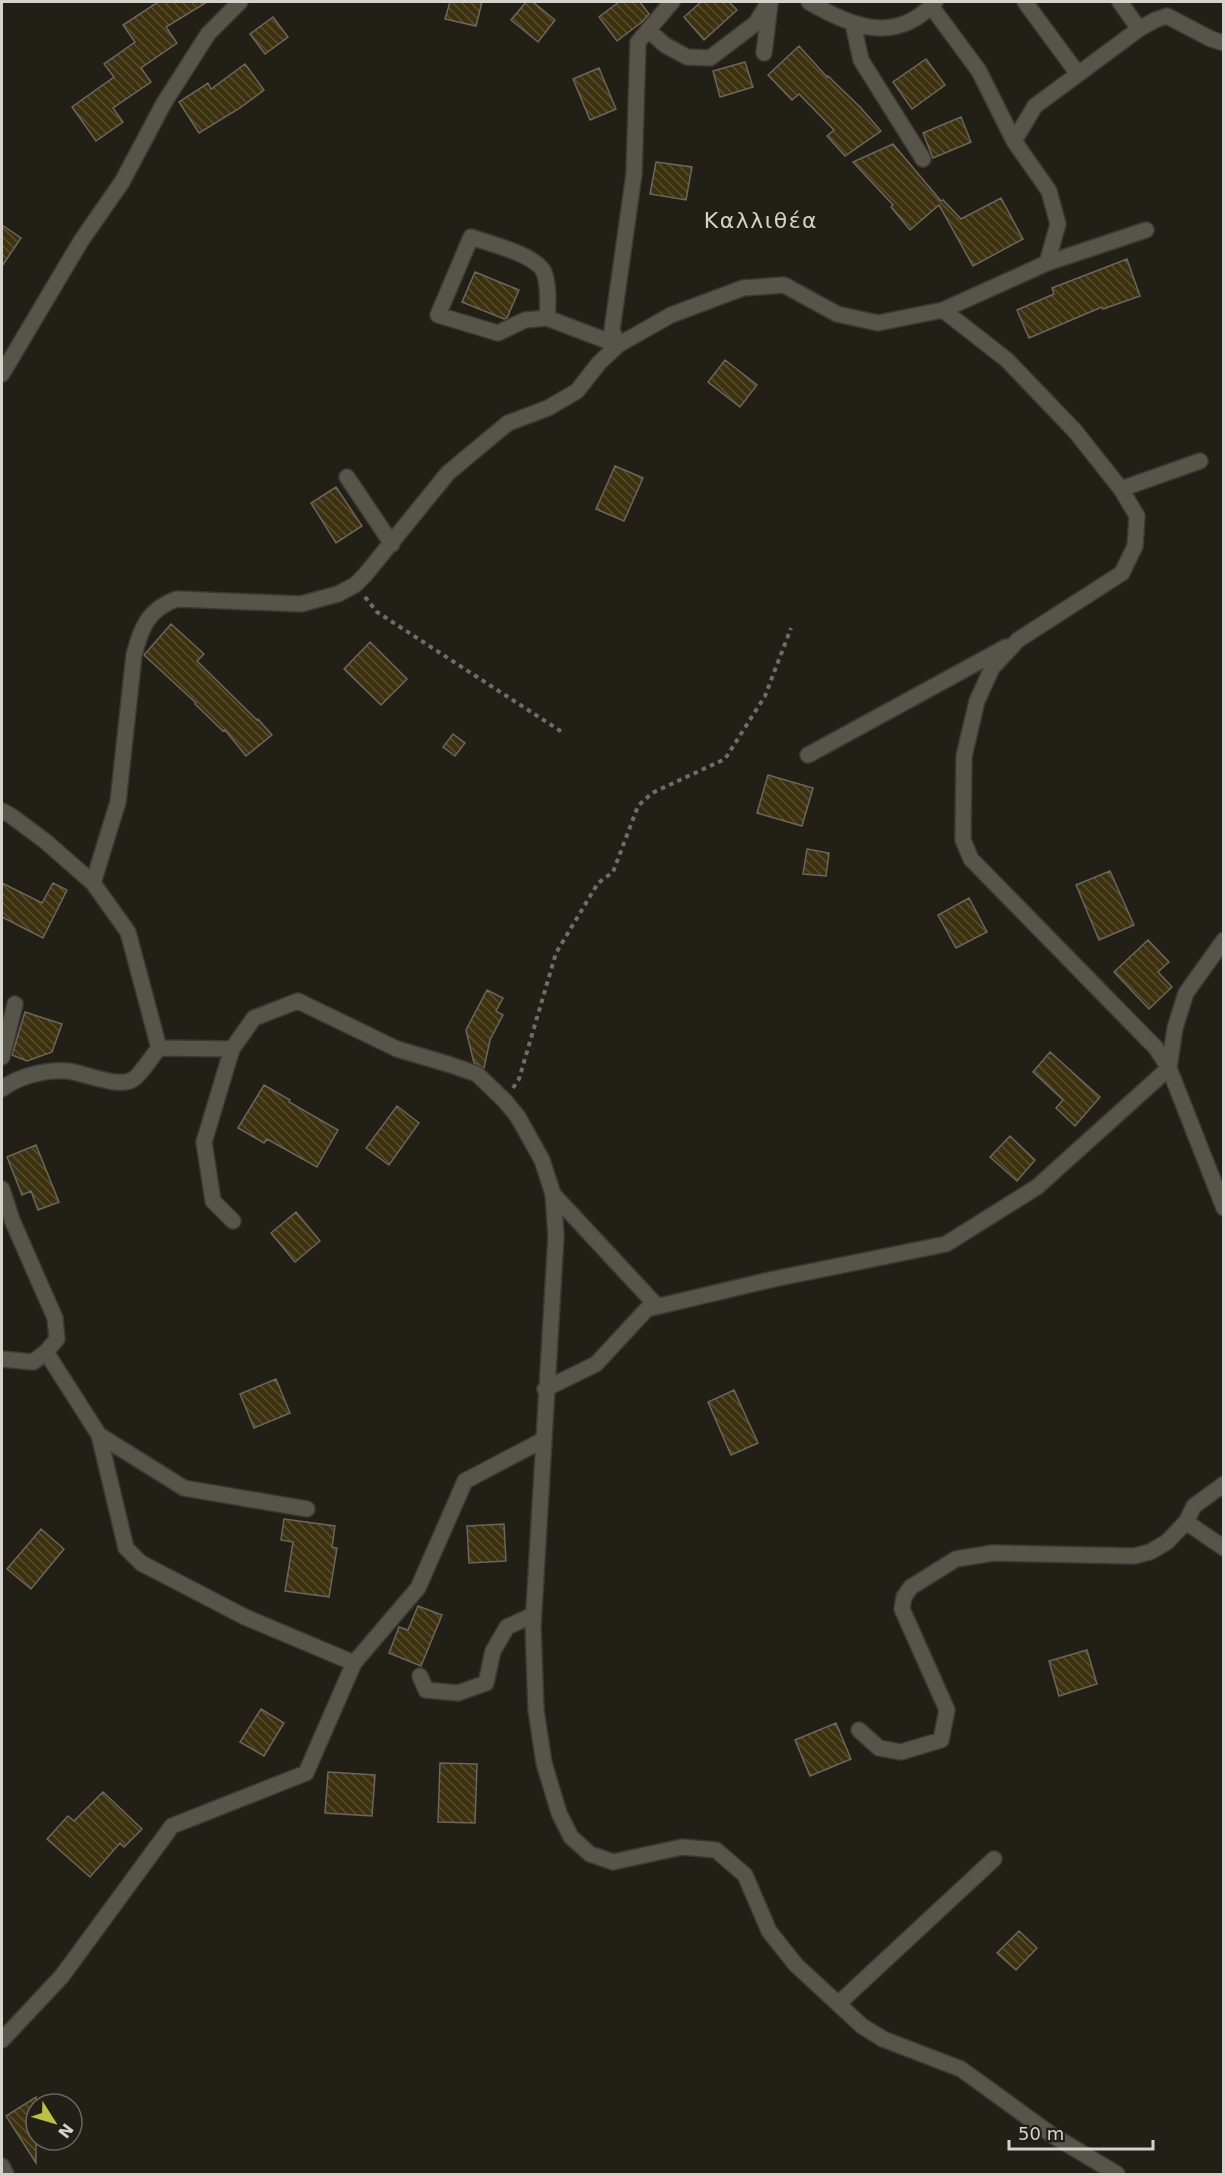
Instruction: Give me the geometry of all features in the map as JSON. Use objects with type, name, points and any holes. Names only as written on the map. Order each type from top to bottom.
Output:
[{"type":"street","points":[[2,374],[81,241],[122,182],[164,104],[208,34],[240,2]]},
{"type":"street","points":[[618,345],[612,330],[634,174],[638,42],[672,2]]},
{"type":"street","points":[[648,30],[664,45],[687,57],[710,58],[756,23],[770,2]]},
{"type":"street","points":[[764,53],[770,2]]},
{"type":"street","points":[[809,2],[853,24],[870,28],[890,27],[912,20],[933,4],[979,71],[1014,141],[1049,190],[1058,224],[1047,263]]},
{"type":"street","points":[[1025,2],[1078,74]]},
{"type":"street","points":[[1120,2],[1139,29]]},
{"type":"street","points":[[1014,141],[1035,106],[1139,29],[1155,20],[1167,16],[1211,39],[1224,43]]},
{"type":"street","points":[[853,24],[861,60],[922,159]]},
{"type":"street","points":[[93,883],[118,802],[134,656],[139,636],[150,617],[162,604],[177,598],[302,604],[338,594],[355,585],[392,544],[448,473],[508,423],[548,408],[577,391],[599,363],[618,345],[671,315],[743,288],[784,285],[837,314],[878,323],[943,310],[1047,263],[1146,230]]},
{"type":"street","points":[[547,318],[548,299],[545,273],[538,265],[531,258],[471,237],[438,315],[498,333],[525,320],[547,318],[618,345]]},
{"type":"street","points":[[808,755],[1018,640],[1122,573],[1135,546],[1137,516],[1121,489],[1076,431],[1007,360],[943,310]]},
{"type":"street","points":[[1121,489],[1200,461]]},
{"type":"street","points":[[347,477],[392,544]]},
{"type":"street","points":[[1018,640],[992,668],[977,701],[964,756],[963,840],[971,859],[1156,1048],[1169,1068],[1224,1208]]},
{"type":"street","points":[[2,811],[45,841],[93,883],[128,932],[159,1048]]},
{"type":"street","points":[[545,1389],[596,1364],[647,1309],[774,1279],[946,1244],[1037,1187],[1169,1068],[1175,1028],[1186,993],[1223,943]]},
{"type":"street","points":[[233,1221],[213,1201],[204,1142],[232,1048],[254,1018],[298,1000],[398,1049],[477,1074],[505,1101],[518,1117],[542,1160],[553,1194],[556,1236],[533,1615],[536,1710],[544,1762],[559,1813],[571,1837],[590,1854],[613,1862],[682,1847],[716,1850],[745,1875],[769,1931],[796,1965],[862,2026],[883,2039],[962,2069],[1053,2135],[1117,2175]]},
{"type":"street","points":[[2,1057],[15,1004]]},
{"type":"street","points":[[2,1089],[12,1081],[42,1073],[66,1071],[119,1083],[132,1080],[159,1048],[232,1048]]},
{"type":"street","points":[[2,1189],[12,1220],[55,1318],[57,1339],[33,1362],[2,1359]]},
{"type":"street","points":[[553,1194],[657,1306]]},
{"type":"street","points":[[46,1352],[99,1435],[126,1548],[141,1563],[245,1617],[354,1663]]},
{"type":"street","points":[[99,1435],[184,1488],[307,1509]]},
{"type":"street","points":[[2,2040],[62,1976],[172,1826],[306,1773],[354,1663],[418,1588],[465,1481],[543,1440]]},
{"type":"street","points":[[859,1730],[879,1748],[901,1752],[941,1740],[947,1710],[902,1609],[904,1598],[911,1587],[956,1559],[993,1553],[1134,1556],[1150,1551],[1167,1542],[1186,1522],[1194,1506],[1224,1484]]},
{"type":"street","points":[[1186,1522],[1224,1548]]},
{"type":"street","points":[[420,1676],[426,1690],[459,1693],[486,1683],[493,1652],[507,1627],[533,1615]]},
{"type":"street","points":[[839,2003],[994,1859]]},
{"type":"street","points":[[2,2166],[6,2175]]},
{"type":"path","points":[[355,585],[377,612],[562,732]]},
{"type":"path","points":[[505,1101],[519,1079],[556,953],[598,883],[613,872],[638,806],[652,793],[725,759],[765,696],[791,628]]},
{"type":"building","points":[[158,2],[207,2],[166,27],[177,43],[141,68],[151,82],[113,108],[123,122],[96,141],[72,107],[114,77],[104,64],[135,42],[123,25]]},
{"type":"building","points":[[450,2],[482,2],[476,26],[445,19]]},
{"type":"building","points":[[526,2],[533,2],[555,20],[538,42],[511,20]]},
{"type":"building","points":[[619,2],[640,2],[649,14],[617,41],[599,17]]},
{"type":"building","points":[[701,2],[729,2],[737,10],[704,40],[684,17]]},
{"type":"building","points":[[273,17],[288,37],[265,54],[250,34]]},
{"type":"building","points":[[799,46],[881,131],[845,156],[827,136],[834,130],[799,94],[792,100],[768,75]]},
{"type":"building","points":[[926,59],[945,85],[912,109],[893,82]]},
{"type":"building","points":[[745,62],[753,87],[720,97],[713,71]]},
{"type":"building","points":[[245,64],[264,90],[199,133],[179,102],[208,83],[211,89]]},
{"type":"building","points":[[599,68],[616,109],[590,120],[573,79]]},
{"type":"building","points":[[961,117],[971,142],[933,158],[923,133]]},
{"type":"building","points":[[893,144],[941,201],[943,200],[961,219],[1001,198],[1023,239],[973,266],[939,205],[910,230],[891,207],[893,205],[853,162]]},
{"type":"building","points":[[656,162],[692,167],[686,200],[650,194]]},
{"type":"building","points":[[2,225],[21,238],[2,266]]},
{"type":"building","points":[[1127,259],[1140,296],[1103,309],[1102,307],[1029,338],[1017,310],[1054,294],[1052,288]]},
{"type":"building","points":[[475,272],[519,290],[507,318],[504,319],[462,302]]},
{"type":"building","points":[[725,360],[757,385],[740,407],[708,382]]},
{"type":"building","points":[[615,466],[643,478],[624,521],[596,509]]},
{"type":"building","points":[[336,487],[362,526],[336,543],[311,503]]},
{"type":"building","points":[[171,624],[204,654],[197,661],[272,735],[246,756],[225,730],[223,731],[144,655]]},
{"type":"building","points":[[370,642],[407,679],[381,705],[344,669]]},
{"type":"building","points":[[453,734],[465,743],[455,756],[443,747]]},
{"type":"building","points":[[768,775],[813,788],[802,826],[757,813]]},
{"type":"building","points":[[807,849],[829,853],[826,876],[803,874]]},
{"type":"building","points":[[1110,871],[1134,925],[1099,940],[1076,885]]},
{"type":"building","points":[[2,883],[42,903],[53,883],[67,890],[43,938],[2,917]]},
{"type":"building","points":[[969,898],[987,932],[956,948],[938,915]]},
{"type":"building","points":[[1148,940],[1169,962],[1158,972],[1172,987],[1149,1009],[1114,972]]},
{"type":"building","points":[[487,990],[503,998],[496,1011],[503,1015],[490,1040],[484,1068],[474,1063],[466,1030]]},
{"type":"building","points":[[25,1012],[62,1024],[52,1052],[27,1061],[12,1055]]},
{"type":"building","points":[[1050,1052],[1100,1097],[1075,1126],[1056,1108],[1063,1100],[1033,1072]]},
{"type":"building","points":[[264,1085],[338,1130],[317,1167],[267,1139],[264,1143],[238,1128]]},
{"type":"building","points":[[397,1106],[419,1123],[389,1165],[366,1148]]},
{"type":"building","points":[[1010,1136],[1035,1160],[1017,1181],[990,1157]]},
{"type":"building","points":[[36,1145],[59,1202],[38,1210],[31,1191],[22,1195],[7,1157]]},
{"type":"building","points":[[296,1212],[320,1241],[295,1262],[271,1233]]},
{"type":"building","points":[[276,1379],[290,1413],[254,1428],[240,1394]]},
{"type":"building","points":[[734,1390],[758,1443],[731,1455],[708,1402]]},
{"type":"building","points":[[284,1519],[335,1526],[332,1547],[337,1548],[329,1597],[285,1591],[293,1542],[281,1540]]},
{"type":"building","points":[[504,1524],[506,1561],[469,1563],[467,1526]]},
{"type":"building","points":[[41,1529],[64,1549],[31,1589],[7,1569]]},
{"type":"building","points":[[418,1606],[442,1615],[421,1666],[389,1653],[399,1627],[408,1630]]},
{"type":"building","points":[[1087,1650],[1097,1684],[1059,1696],[1049,1661]]},
{"type":"building","points":[[261,1709],[284,1723],[264,1756],[240,1742]]},
{"type":"building","points":[[836,1723],[851,1759],[810,1776],[795,1740]]},
{"type":"building","points":[[440,1763],[477,1764],[475,1823],[438,1822]]},
{"type":"building","points":[[328,1772],[375,1775],[372,1816],[325,1813]]},
{"type":"building","points":[[103,1792],[142,1829],[124,1847],[120,1843],[90,1877],[47,1839],[68,1816],[74,1821]]},
{"type":"building","points":[[1019,1931],[1037,1948],[1016,1970],[997,1953]]},
{"type":"building","points":[[24,2105],[24,2144],[6,2116]]},
{"type":"building","points":[[29,2152],[36,2152],[36,2163]]},
{"type":"district","name":"Καλλιθέα","points":[[761,220]]}]
